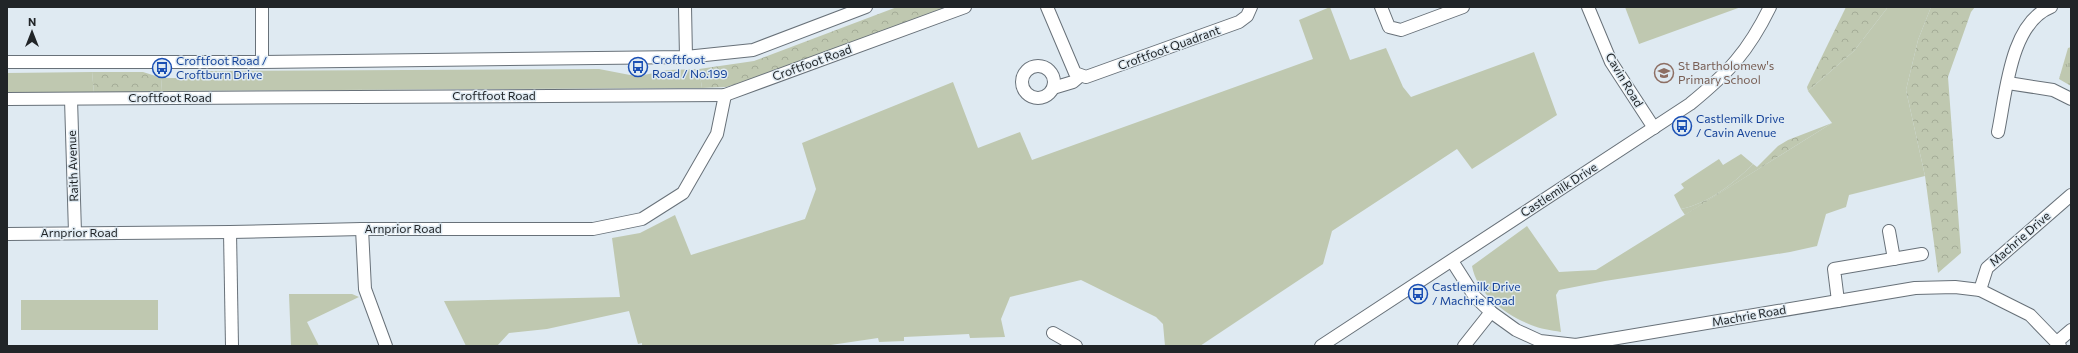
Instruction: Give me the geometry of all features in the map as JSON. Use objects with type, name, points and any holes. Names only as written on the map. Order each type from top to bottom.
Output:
[{"type":"street","points":[[262,7],[262,62]]},
{"type":"street","points":[[685,7],[686,57]]},
{"type":"street","points":[[7,62],[262,62],[686,57],[753,50],[866,7]]},
{"type":"street","name":"Croftfoot Road","points":[[7,99],[725,95],[965,7]]},
{"type":"street","points":[[1047,7],[1071,65],[1075,73],[1080,76]]},
{"type":"street","name":"Croftfoot Quadrant","points":[[1053,88],[1073,82],[1080,76],[1091,76],[1239,22],[1247,16],[1251,7]]},
{"type":"street","points":[[1381,7],[1389,27],[1401,30],[1463,7]]},
{"type":"street","name":"Cavin Road","points":[[1588,7],[1611,62],[1654,128]]},
{"type":"street","name":"Castlemilk Drive","points":[[1321,346],[1690,104],[1729,70],[1758,32],[1770,7]]},
{"type":"street","points":[[1998,132],[2012,57],[2021,34],[2043,10],[2051,7]]},
{"type":"street","points":[[2008,83],[2053,90],[2071,99]]},
{"type":"street","name":"Arnprior Road","points":[[7,234],[362,229],[593,229],[642,219],[683,193],[717,134],[725,95]]},
{"type":"street","name":"Raith Avenue","points":[[71,99],[75,233]]},
{"type":"street","name":"Machrie Drive","points":[[1980,290],[1987,268],[2071,195]]},
{"type":"street","points":[[362,229],[365,289],[386,346]]},
{"type":"street","points":[[1889,231],[1894,259]]},
{"type":"street","points":[[230,232],[232,346]]},
{"type":"street","points":[[1838,301],[1834,269],[1922,254]]},
{"type":"street","name":"Machrie Road","points":[[1452,261],[1476,297],[1491,312],[1516,330],[1540,341],[1576,346],[1916,288],[1955,287],[1980,290],[2030,315],[2058,344]]},
{"type":"street","points":[[1464,346],[1491,312]]},
{"type":"street","points":[[2058,344],[2071,330]]},
{"type":"street","points":[[1053,333],[1076,346]]},
{"type":"green space","points":[[897,7],[948,7],[751,80],[726,87],[702,88],[699,69],[754,61]]},
{"type":"green space","points":[[1330,7],[1350,60],[1386,48],[1403,87],[1411,97],[1534,52],[1557,115],[1472,169],[1457,149],[1332,231],[1323,264],[1200,346],[1165,346],[1163,324],[1156,317],[1081,280],[1010,297],[1001,319],[1005,337],[970,338],[969,334],[904,337],[904,341],[879,342],[878,338],[824,346],[642,346],[642,343],[638,344],[629,311],[547,329],[509,333],[497,346],[466,346],[444,301],[620,297],[612,238],[640,233],[675,215],[691,255],[805,219],[816,189],[802,143],[953,82],[978,148],[1020,132],[1032,160],[1313,59],[1299,20]]},
{"type":"green space","points":[[1625,7],[1741,7],[1639,44]]},
{"type":"green space","points":[[1846,7],[1888,7],[1854,51],[1808,91],[1807,87]]},
{"type":"green space","points":[[1888,7],[1931,7],[1918,40],[1906,90],[1925,176],[1849,195],[1846,207],[1826,214],[1817,246],[1790,252],[1605,281],[1559,290],[1556,295],[1561,332],[1534,326],[1512,316],[1494,302],[1480,286],[1472,266],[1527,226],[1559,272],[1596,270],[1832,123],[1808,91],[1854,51]]},
{"type":"green space","points":[[1931,7],[1975,7],[1971,12],[1948,77],[1961,253],[1938,273],[1925,176],[1906,90],[1918,40]]},
{"type":"green space","points":[[2071,47],[2071,86],[2059,79],[2068,48]]},
{"type":"green space","points":[[599,69],[630,75],[644,75],[668,70],[699,69],[702,88],[161,91],[162,78],[179,78],[208,71]]},
{"type":"green space","points":[[92,72],[94,93],[7,93],[7,73]]},
{"type":"green space","points":[[92,72],[143,72],[162,78],[161,91],[94,93]]},
{"type":"green space","points":[[1832,123],[1685,215],[1681,209],[1701,202],[1720,192],[1753,164],[1757,167],[1778,146],[1788,140]]},
{"type":"green space","points":[[1741,154],[1753,164],[1720,192],[1701,202],[1681,209],[1674,195],[1684,188],[1681,184],[1719,159],[1723,165]]},
{"type":"green space","points":[[289,294],[352,294],[359,297],[307,322],[319,346],[291,346]]},
{"type":"green space","points":[[21,300],[158,300],[158,330],[21,330]]},
{"type":"place","name":"Croftfoot Road / No.199","points":[[638,67]]},
{"type":"place","name":"Croftfoot Road / Croftburn Drive","points":[[162,68]]},
{"type":"place","name":"St Bartholomew's Primary School","points":[[1664,73]]},
{"type":"place","name":"Castlemilk Drive / Cavin Avenue","points":[[1682,126]]},
{"type":"place","name":"Castlemilk Drive / Machrie Road","points":[[1418,294]]}]
